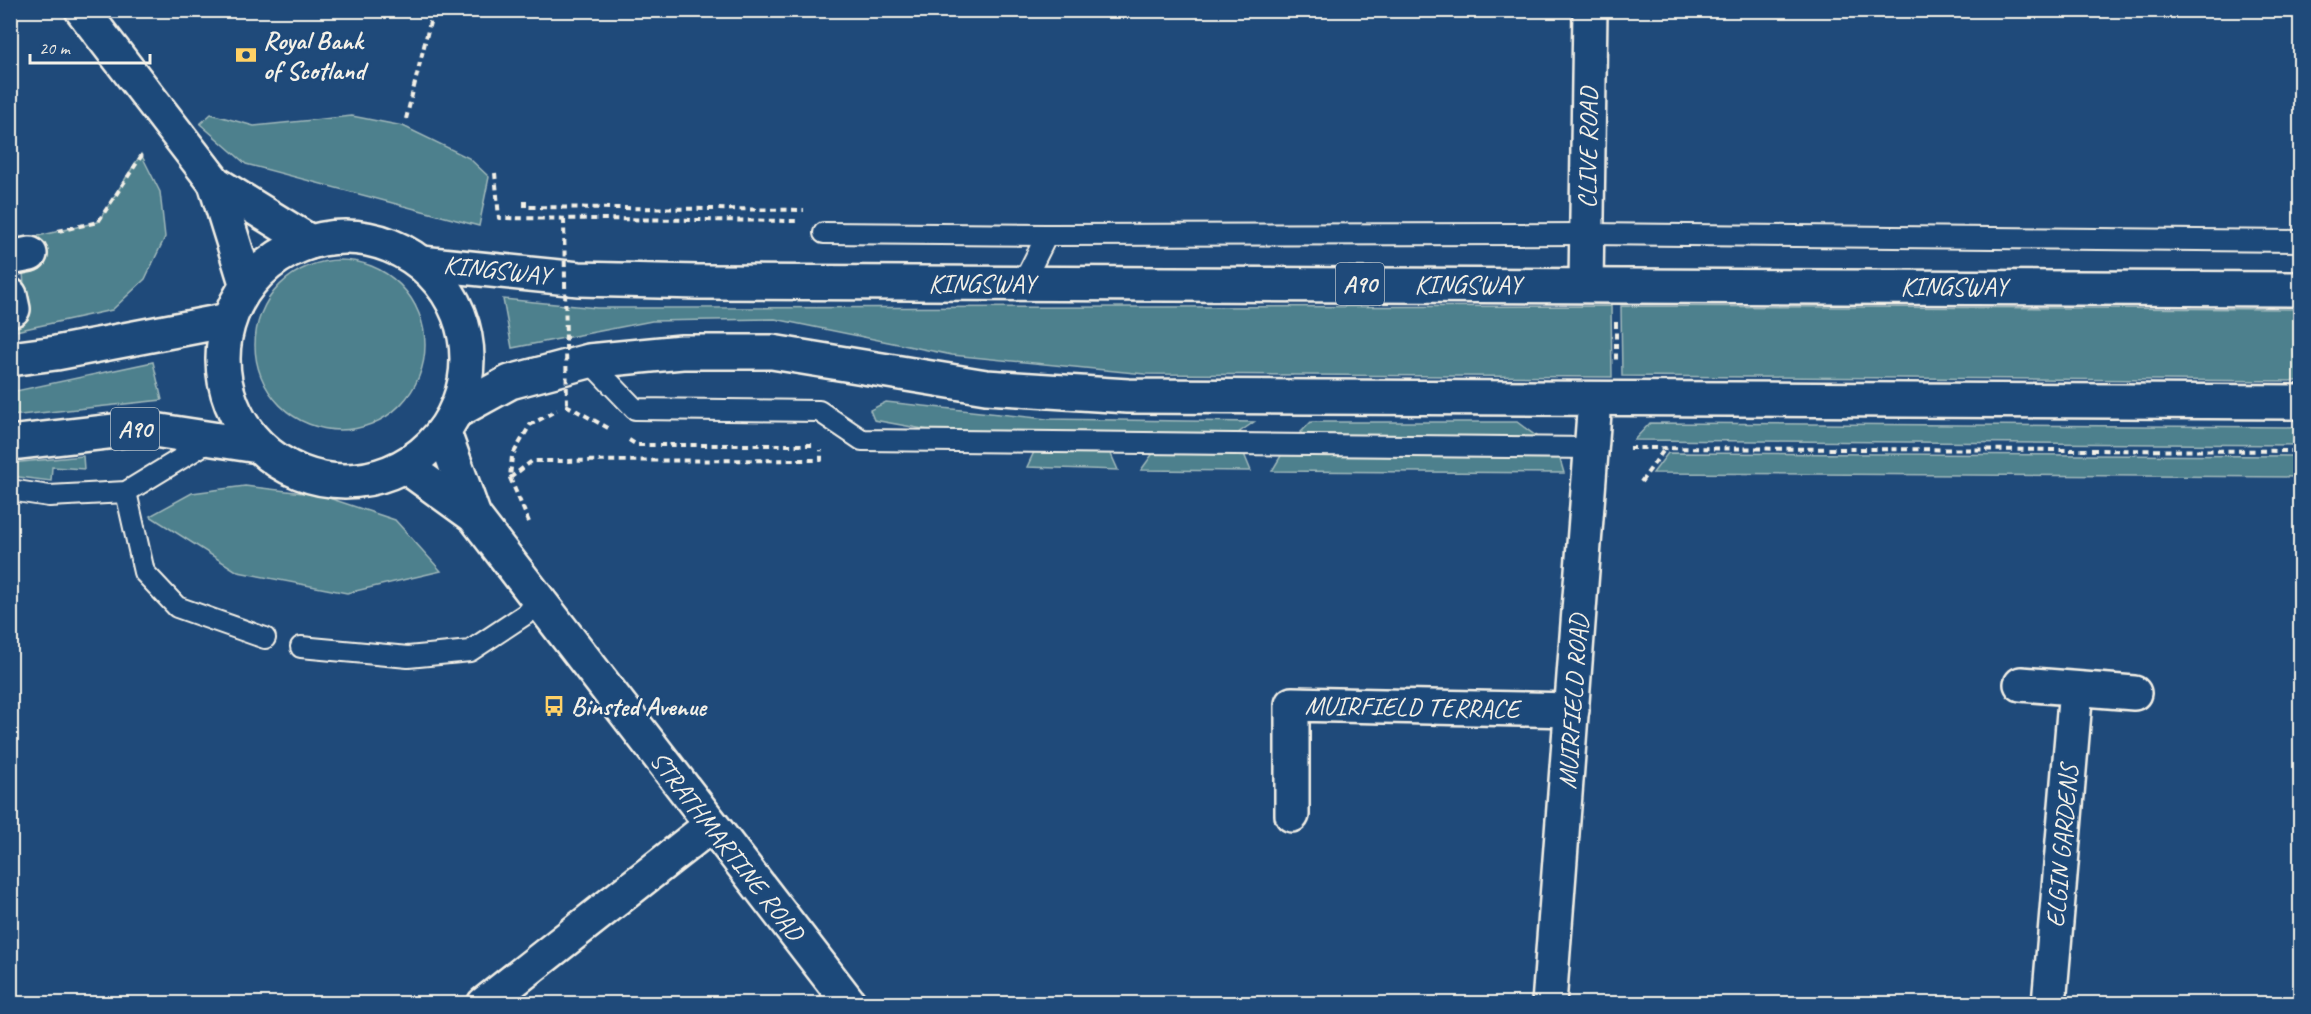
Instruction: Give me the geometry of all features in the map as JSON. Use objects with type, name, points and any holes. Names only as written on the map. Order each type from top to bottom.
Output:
[{"type":"main road","points":[[82,10],[215,183],[310,242]]},
{"type":"main road","name":"CLIVE ROAD","points":[[1590,10],[1587,234],[1600,285]]},
{"type":"main road","points":[[215,183],[246,286]]},
{"type":"main road","name":"A90","points":[[229,320],[246,286],[274,259],[310,242],[339,236],[368,239],[396,247],[421,262]]},
{"type":"main road","points":[[421,262],[449,293],[465,330],[468,371],[450,422]]},
{"type":"main road","name":"KINGSWAY","points":[[421,262],[579,279],[698,282],[2301,289]]},
{"type":"main road","points":[[10,358],[56,353],[229,320],[222,353],[226,387],[238,418],[258,446]]},
{"type":"main road","name":"A90","points":[[10,442],[141,429],[258,446],[283,465],[312,477],[344,482],[375,478],[405,466],[420,457],[450,422],[510,382],[589,361],[682,352],[772,352],[986,387],[1128,396],[2301,402]]},
{"type":"main road","name":"MUIRFIELD ROAD","points":[[1549,1004],[1592,448],[1606,400]]},
{"type":"main road","name":"STRATHMARTINE ROAD","points":[[450,422],[474,516]]},
{"type":"main road","name":"STRATHMARTINE ROAD","points":[[405,466],[474,516],[710,826],[850,1004]]},
{"type":"main road","points":[[2021,684],[2134,693]]},
{"type":"main road","name":"ELGIN GARDENS","points":[[2049,1004],[2076,689]]},
{"type":"main road","name":"MUIRFIELD TERRACE","points":[[1292,815],[1292,704],[1572,710]]},
{"type":"main road","points":[[484,1004],[710,826]]},
{"type":"lane","points":[[824,233],[1587,234],[2301,241]]},
{"type":"lane","points":[[1023,283],[1047,235]]},
{"type":"lane","points":[[589,361],[635,409],[819,411],[862,440],[1592,448]]},
{"type":"lane","points":[[10,490],[49,496],[126,492],[213,439]]},
{"type":"lane","points":[[126,492],[144,572],[150,579],[177,607],[265,638]]},
{"type":"lane","points":[[302,647],[408,657],[470,651],[541,604]]},
{"type":"path","points":[[406,119],[433,10]]},
{"type":"path","points":[[30,249],[98,222],[141,154],[173,130]]},
{"type":"path","points":[[495,172],[499,218],[801,221]]},
{"type":"path","points":[[525,201],[525,207],[812,210]]},
{"type":"path","points":[[564,219],[567,405]]},
{"type":"path","points":[[1600,285],[1606,400]]},
{"type":"path","points":[[567,405],[617,433]]},
{"type":"path","points":[[567,405],[530,425],[512,456],[510,478],[532,461],[821,460],[821,445],[637,445],[627,439]]},
{"type":"path","points":[[1641,482],[1666,447]]},
{"type":"path","points":[[1592,448],[2301,451]]},
{"type":"green space","points":[[211,114],[254,126],[352,116],[403,126],[469,158],[489,177],[479,226],[246,164],[200,124]]},
{"type":"green space","points":[[141,154],[160,192],[165,237],[145,279],[112,310],[11,332],[10,312],[26,309],[23,273],[40,261],[38,236],[98,222]]},
{"type":"green space","points":[[340,260],[372,267],[400,285],[418,313],[425,345],[418,377],[400,405],[372,423],[340,430],[308,423],[280,405],[262,377],[255,345],[262,313],[280,285],[308,267]]},
{"type":"green space","points":[[503,299],[597,308],[1611,306],[1612,377],[1145,374],[952,355],[775,319],[652,321],[512,348]]},
{"type":"green space","points":[[1621,306],[2300,309],[2300,381],[1622,376]]},
{"type":"green space","points":[[153,362],[162,400],[11,416],[11,392]]},
{"type":"green space","points":[[886,402],[1047,419],[1254,422],[1235,435],[934,431],[874,420],[870,410]]},
{"type":"green space","points":[[1311,422],[1517,422],[1540,439],[1298,435]]},
{"type":"green space","points":[[1650,423],[2300,427],[2300,445],[1634,440]]},
{"type":"green space","points":[[1034,452],[1110,452],[1118,470],[1027,467]]},
{"type":"green space","points":[[1154,452],[1244,454],[1251,471],[1141,470]]},
{"type":"green space","points":[[1668,453],[2300,456],[2300,477],[1653,473]]},
{"type":"green space","points":[[1282,454],[1559,456],[1564,473],[1272,471]]},
{"type":"green space","points":[[83,456],[84,469],[52,467],[51,481],[11,476],[11,463]]},
{"type":"green space","points":[[245,486],[320,495],[395,520],[441,571],[347,593],[238,572],[150,516],[192,493]]},
{"type":"place","name":"Royal Bank of Scotland","points":[[246,55]]},
{"type":"place","name":"Binsted Avenue","points":[[554,706]]}]
